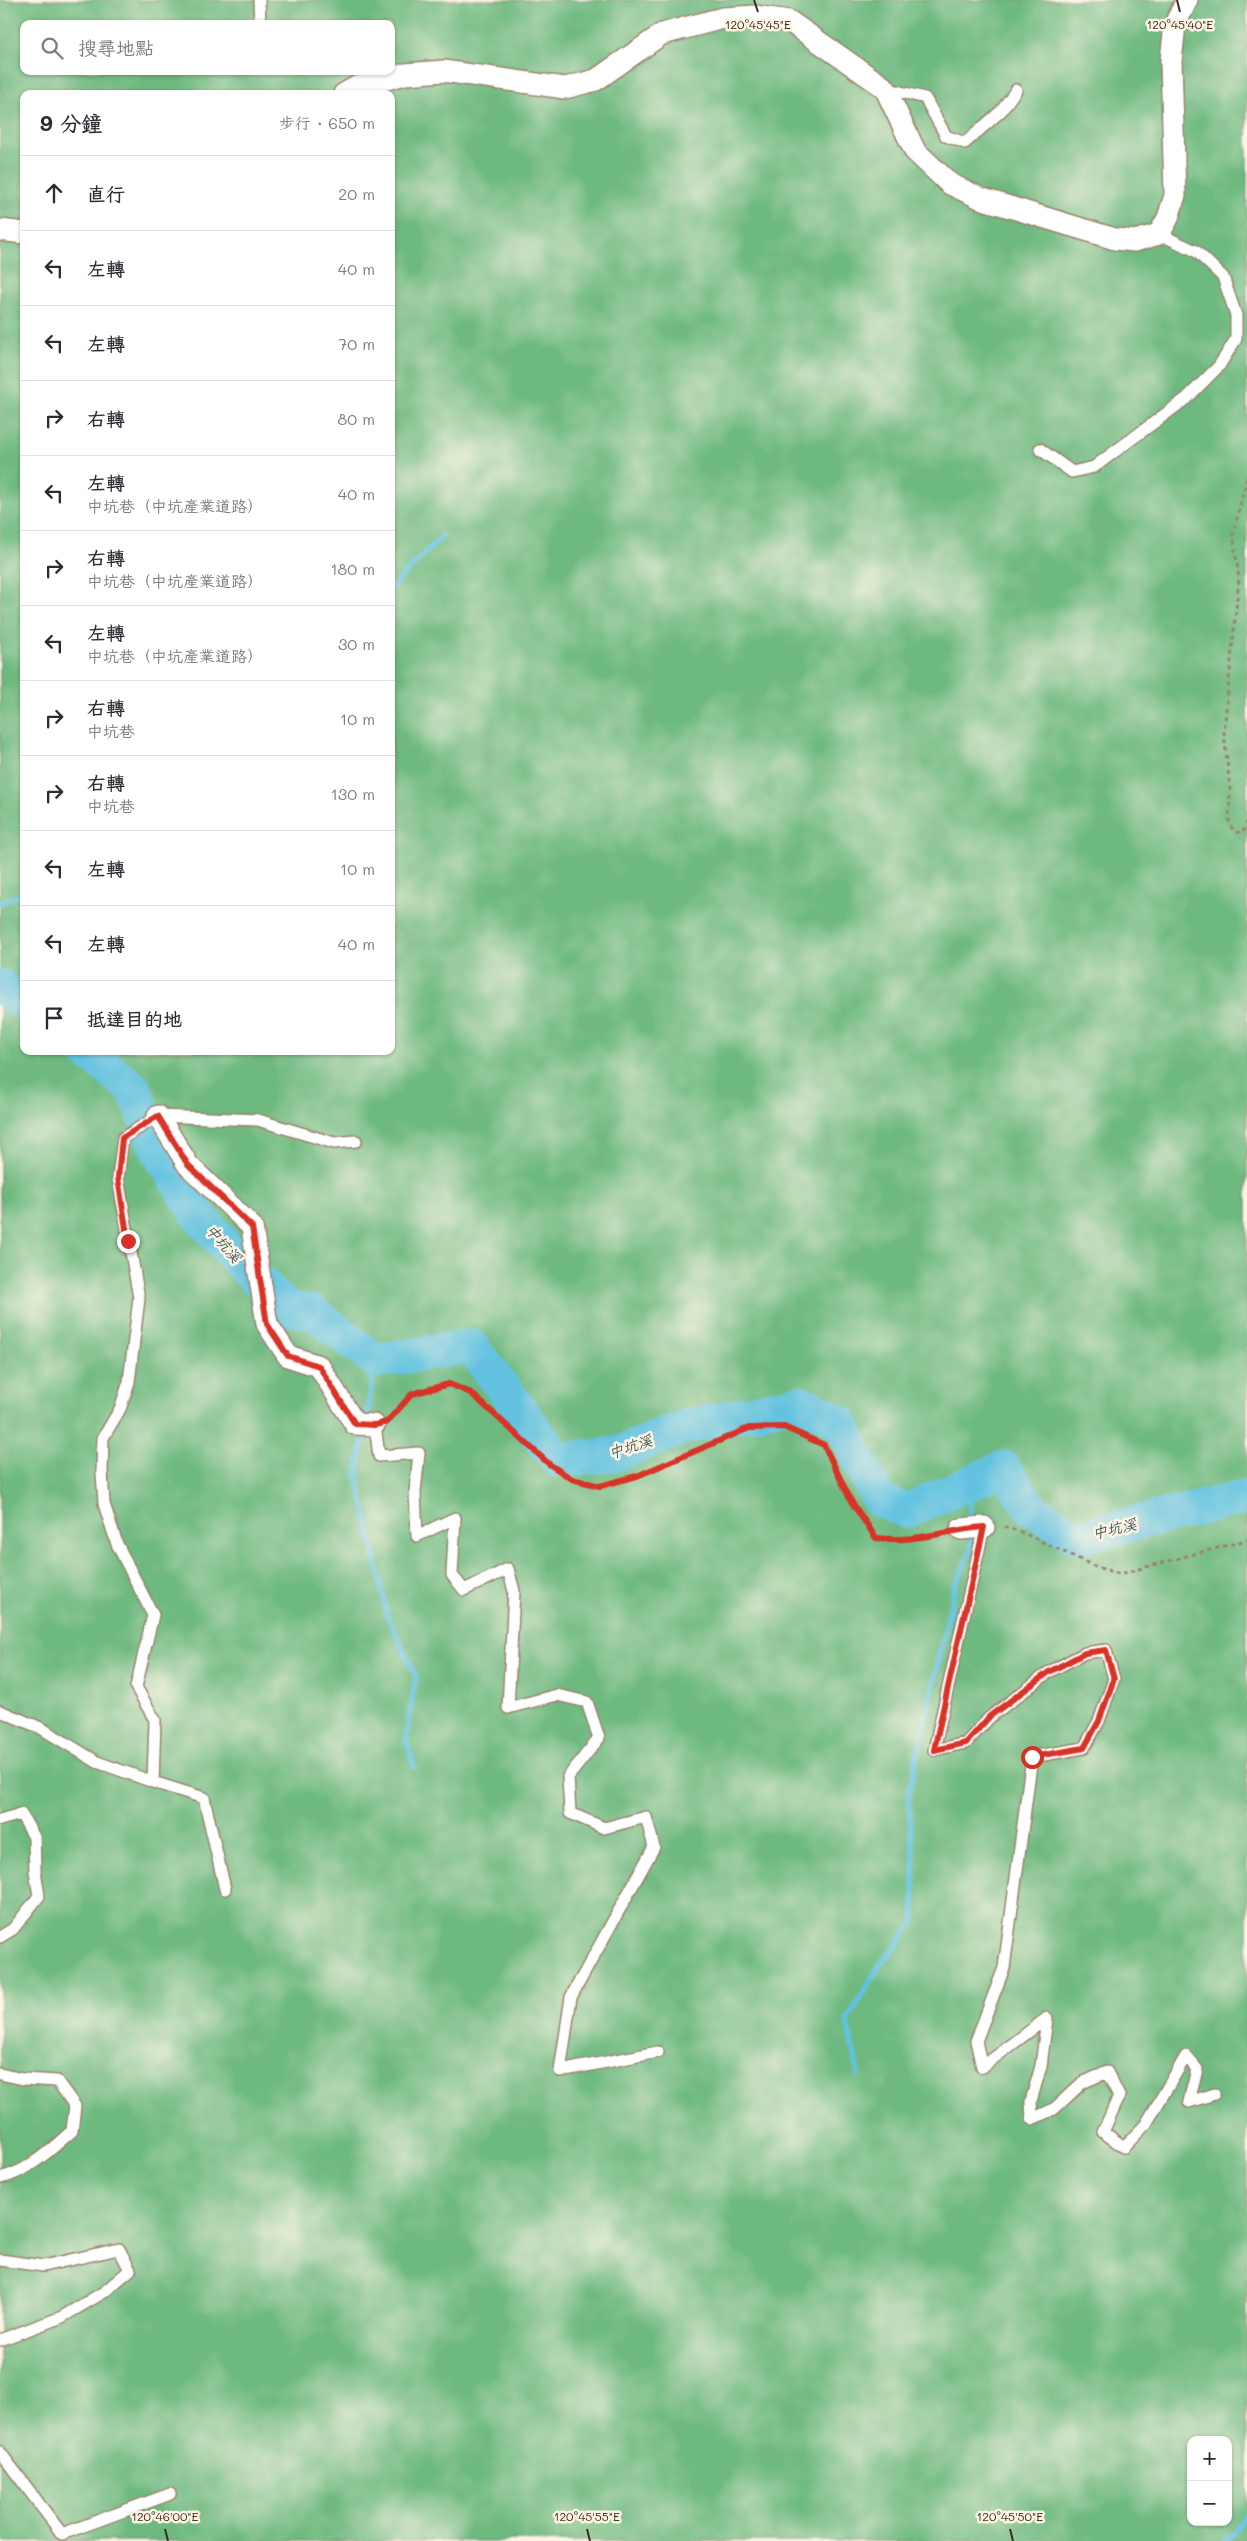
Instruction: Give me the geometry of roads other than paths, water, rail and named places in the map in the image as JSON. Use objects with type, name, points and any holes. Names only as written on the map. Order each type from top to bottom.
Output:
[{"type":"street","points":[[398,72],[443,71],[565,88],[596,80],[662,34],[722,18],[755,16],[789,21],[885,88],[915,151],[950,184],[980,198],[1115,240],[1135,241],[1159,234],[1168,218],[1174,195],[1171,61],[1175,24],[1187,0]]},
{"type":"street","points":[[351,90],[390,75]]},
{"type":"street","points":[[0,230],[20,233]]},
{"type":"street","points":[[157,1116],[188,1165],[252,1227],[267,1324],[288,1356],[319,1366],[368,1425]]},
{"type":"street","points":[[961,1529],[984,1527]]},
{"type":"lane","points":[[259,0],[260,20]]},
{"type":"lane","points":[[885,88],[925,98],[946,136],[965,143],[1001,111],[1016,90]]},
{"type":"lane","points":[[1040,449],[1072,472],[1094,467],[1187,398],[1219,366],[1236,339],[1236,315],[1223,277],[1196,251],[1159,234]]},
{"type":"lane","points":[[153,1782],[155,1720],[136,1687],[153,1615],[117,1544],[104,1504],[102,1472],[103,1438],[120,1409],[129,1382],[139,1298],[118,1178],[122,1138],[157,1116],[258,1120],[334,1143],[356,1141]]},
{"type":"lane","points":[[368,1425],[379,1456],[419,1453],[415,1492],[417,1536],[455,1518],[452,1575],[464,1590],[508,1569],[514,1591],[508,1708],[557,1695],[587,1702],[599,1738],[568,1777],[570,1813],[604,1828],[646,1817],[654,1847],[570,1998],[560,2071],[658,2052]]},
{"type":"lane","points":[[984,1527],[934,1750],[966,1743],[990,1716],[1022,1691],[1085,1653],[1106,1650],[1114,1679],[1099,1721],[1084,1748],[1032,1757],[1004,1968],[976,2041],[982,2067],[1047,2018],[1041,2066],[1031,2101],[1032,2119],[1054,2109],[1082,2083],[1107,2072],[1119,2096],[1103,2132],[1124,2147],[1146,2124],[1186,2056],[1197,2069],[1189,2102],[1214,2094]]},
{"type":"lane","points":[[0,1710],[41,1728],[97,1762],[204,1798],[225,1889]]},
{"type":"lane","points":[[0,1820],[21,1814],[34,1837],[34,1871],[39,1896],[13,1929],[0,1937]]},
{"type":"lane","points":[[0,2074],[23,2079],[57,2081],[75,2106],[72,2131],[39,2159],[11,2176],[0,2178]]},
{"type":"lane","points":[[0,2260],[43,2266],[119,2249],[130,2270],[104,2292],[62,2316],[0,2340]]},
{"type":"lane","points":[[0,2452],[62,2534],[170,2494]]},
{"type":"waterway","points":[[395,584],[442,536]]},
{"type":"waterway","points":[[0,903],[20,895]]},
{"type":"waterway","name":"中坑溪","points":[[0,986],[20,1000]]},
{"type":"waterway","name":"中坑溪","points":[[91,1055],[134,1089],[158,1151],[197,1213],[240,1263],[287,1308],[314,1313],[376,1361],[471,1346],[558,1460],[617,1454],[685,1427],[800,1402],[840,1422],[879,1500],[907,1511],[1003,1468],[1032,1509],[1077,1537],[1247,1497]]},
{"type":"waterway","points":[[376,1361],[357,1475],[388,1618],[416,1676],[406,1739],[414,1767]]},
{"type":"waterway","points":[[970,1483],[971,1524]]},
{"type":"waterway","points":[[858,2075],[847,2020],[880,1965],[914,1923],[914,1860],[908,1797],[955,1586],[972,1548],[971,1533]]},
{"type":"waterway","points":[[1224,2541],[1232,2534],[1247,2513]]}]
